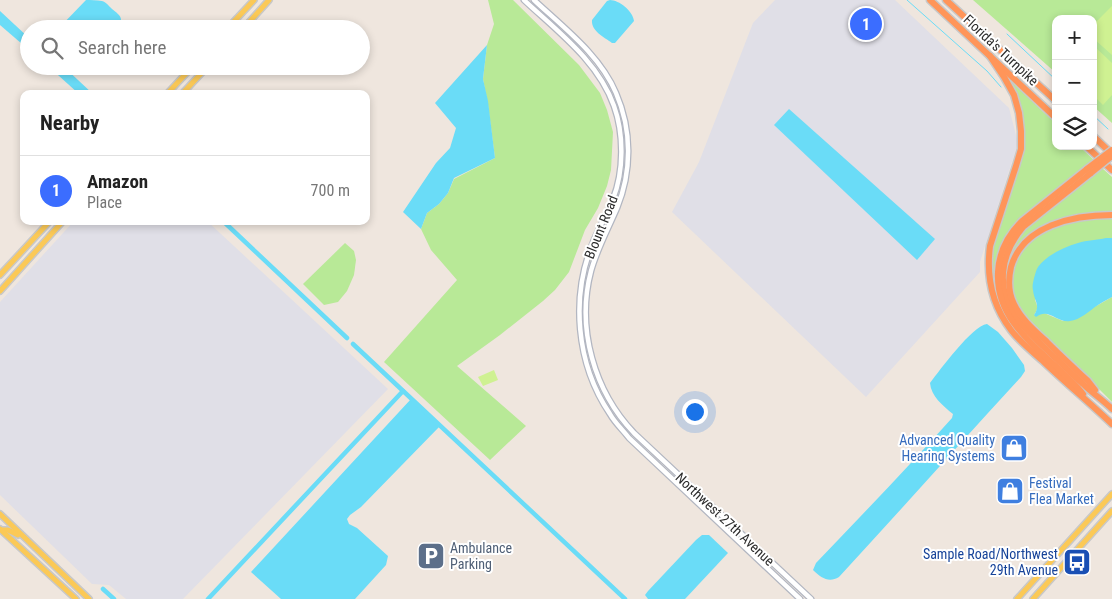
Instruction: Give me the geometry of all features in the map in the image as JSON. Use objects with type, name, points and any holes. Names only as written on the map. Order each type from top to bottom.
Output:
[{"type":"highway","name":"Florida's Turnpike","points":[[930,0],[1052,114]]},
{"type":"highway","name":"Florida's Turnpike","points":[[946,0],[1052,97]]},
{"type":"highway","points":[[990,56],[1014,95],[1021,131],[1021,148],[990,246],[988,272],[992,291],[1002,315],[1015,335],[1112,424]]},
{"type":"highway","points":[[1090,403],[1076,385],[1013,324],[1001,299],[997,278],[1005,243],[1016,228],[1112,155],[1097,140]]},
{"type":"highway","points":[[1090,150],[1112,170]]},
{"type":"highway","points":[[1112,150],[1020,231],[1004,260],[1003,275],[1006,298],[1017,319],[1078,379],[1112,409]]},
{"type":"highway","points":[[1100,398],[1088,382],[1024,319],[1010,296],[1009,280],[1015,256],[1032,236],[1072,218],[1112,215]]},
{"type":"main road","points":[[235,20],[254,0]]},
{"type":"main road","points":[[250,20],[269,0]]},
{"type":"main road","points":[[171,90],[185,75]]},
{"type":"main road","points":[[186,90],[200,75]]},
{"type":"main road","points":[[0,275],[46,225]]},
{"type":"main road","points":[[0,291],[59,225]]},
{"type":"main road","points":[[1017,599],[1112,494]]},
{"type":"main road","points":[[1033,599],[1112,511]]},
{"type":"main road","points":[[0,514],[89,599]]},
{"type":"main road","points":[[1,529],[12,531],[25,538]]},
{"type":"main road","points":[[1,529],[76,599]]},
{"type":"main road","points":[[1033,582],[1042,590]]},
{"type":"street","name":"Blount Road","points":[[524,0],[582,54],[603,82],[614,106],[621,136],[618,180],[614,197],[594,240],[587,261],[579,294],[580,316],[584,354],[592,381],[610,414],[636,444]]},
{"type":"street","name":"Blount Road","points":[[534,0],[586,49],[601,67],[616,92],[626,126],[628,157],[624,188],[592,270],[587,291],[587,327],[593,362],[606,395],[625,423],[640,439]]},
{"type":"street","name":"Northwest 27th Avenue","points":[[640,439],[810,599]]},
{"type":"street","name":"Northwest 27th Avenue","points":[[636,444],[800,599]]},
{"type":"shaded area","points":[[775,0],[895,0],[1009,108],[1018,143],[980,262],[980,272],[866,397],[672,212],[699,162],[753,23]]},
{"type":"shaded area","points":[[70,225],[211,225],[388,389],[183,599],[126,599],[109,585],[92,584],[0,495],[0,302]]},
{"type":"green space","points":[[488,0],[513,0],[579,65],[600,93],[613,132],[611,170],[607,186],[598,208],[585,230],[569,272],[555,290],[543,301],[457,366],[526,426],[490,460],[384,362],[457,280],[431,250],[421,229],[427,213],[439,204],[448,193],[454,179],[495,158],[483,79],[487,45],[494,24]]},
{"type":"green space","points":[[973,0],[1112,0],[1112,123],[1097,110],[1097,15],[1052,15],[1052,69]]},
{"type":"green space","points":[[1112,6],[1112,55],[1097,42],[1097,21]]},
{"type":"green space","points":[[1097,49],[1112,63],[1112,95],[1103,105],[1097,99]]},
{"type":"green space","points":[[1010,80],[1052,120],[1052,150],[1083,150],[1095,161],[1028,212],[1011,228],[998,253],[995,272],[996,292],[992,286],[991,253],[1024,142],[1023,125],[1016,95]]},
{"type":"green space","points":[[1102,168],[1112,177],[1112,213],[1042,228],[1012,258],[1007,272],[1007,265],[1013,249],[1026,229]]},
{"type":"green space","points":[[1112,217],[1112,238],[1093,241],[1035,300],[1037,308],[1034,315],[1044,313],[1063,321],[1112,297],[1112,402],[1025,315],[1016,300],[1012,274],[1021,252],[1040,233],[1075,221]]},
{"type":"green space","points":[[345,243],[354,251],[356,260],[354,275],[347,291],[338,302],[324,305],[303,284]]},
{"type":"green space","points":[[494,370],[498,380],[483,386],[478,377]]},
{"type":"water","points":[[86,0],[106,3],[121,18],[121,20],[67,20]]},
{"type":"water","points":[[614,0],[625,7],[634,21],[615,43],[612,43],[599,33],[592,24],[592,20],[607,1]]},
{"type":"water","points":[[0,11],[20,30],[20,42],[0,25]]},
{"type":"water","points":[[487,45],[483,79],[488,101],[495,158],[454,178],[448,193],[439,204],[427,213],[421,229],[403,212],[436,163],[450,148],[456,128],[435,103]]},
{"type":"water","points":[[58,75],[73,75],[89,90],[75,90]]},
{"type":"water","points":[[789,109],[935,239],[917,260],[774,125]]},
{"type":"water","points":[[1112,238],[1112,297],[1074,320],[1065,321],[1049,314],[1041,314],[1036,317],[1034,315],[1037,306],[1033,284],[1038,267],[1051,255],[1067,247],[1081,242]]},
{"type":"water","points":[[987,324],[998,332],[1012,348],[1024,365],[1025,371],[839,577],[832,580],[825,579],[813,570],[816,563],[952,418],[953,414],[935,396],[930,383],[965,340],[973,332]]},
{"type":"water","points":[[411,399],[440,426],[347,519],[349,524],[357,528],[388,556],[386,565],[355,599],[281,599],[251,572]]},
{"type":"water","points":[[702,535],[709,535],[728,553],[685,599],[648,599],[645,595],[648,591]]},
{"type":"waterway","points":[[907,0],[987,71],[1001,87]]},
{"type":"waterway","points":[[1007,34],[1052,76]]},
{"type":"waterway","points":[[1097,119],[1108,129]]},
{"type":"waterway","points":[[227,225],[347,338]]},
{"type":"waterway","points":[[353,344],[625,599]]},
{"type":"waterway","points":[[208,599],[403,391]]},
{"type":"waterway","points":[[103,589],[114,599]]},
{"type":"place","name":"Amazon","points":[[866,24]]},
{"type":"place","name":"Advanced Quality Hearing Systems","points":[[1014,448]]},
{"type":"place","name":"Festival Flea Market","points":[[1010,491]]},
{"type":"place","name":"Ambulance Parking","points":[[431,556]]},
{"type":"place","name":"Sample Road/Northwest 29th Avenue","points":[[1077,562]]}]
